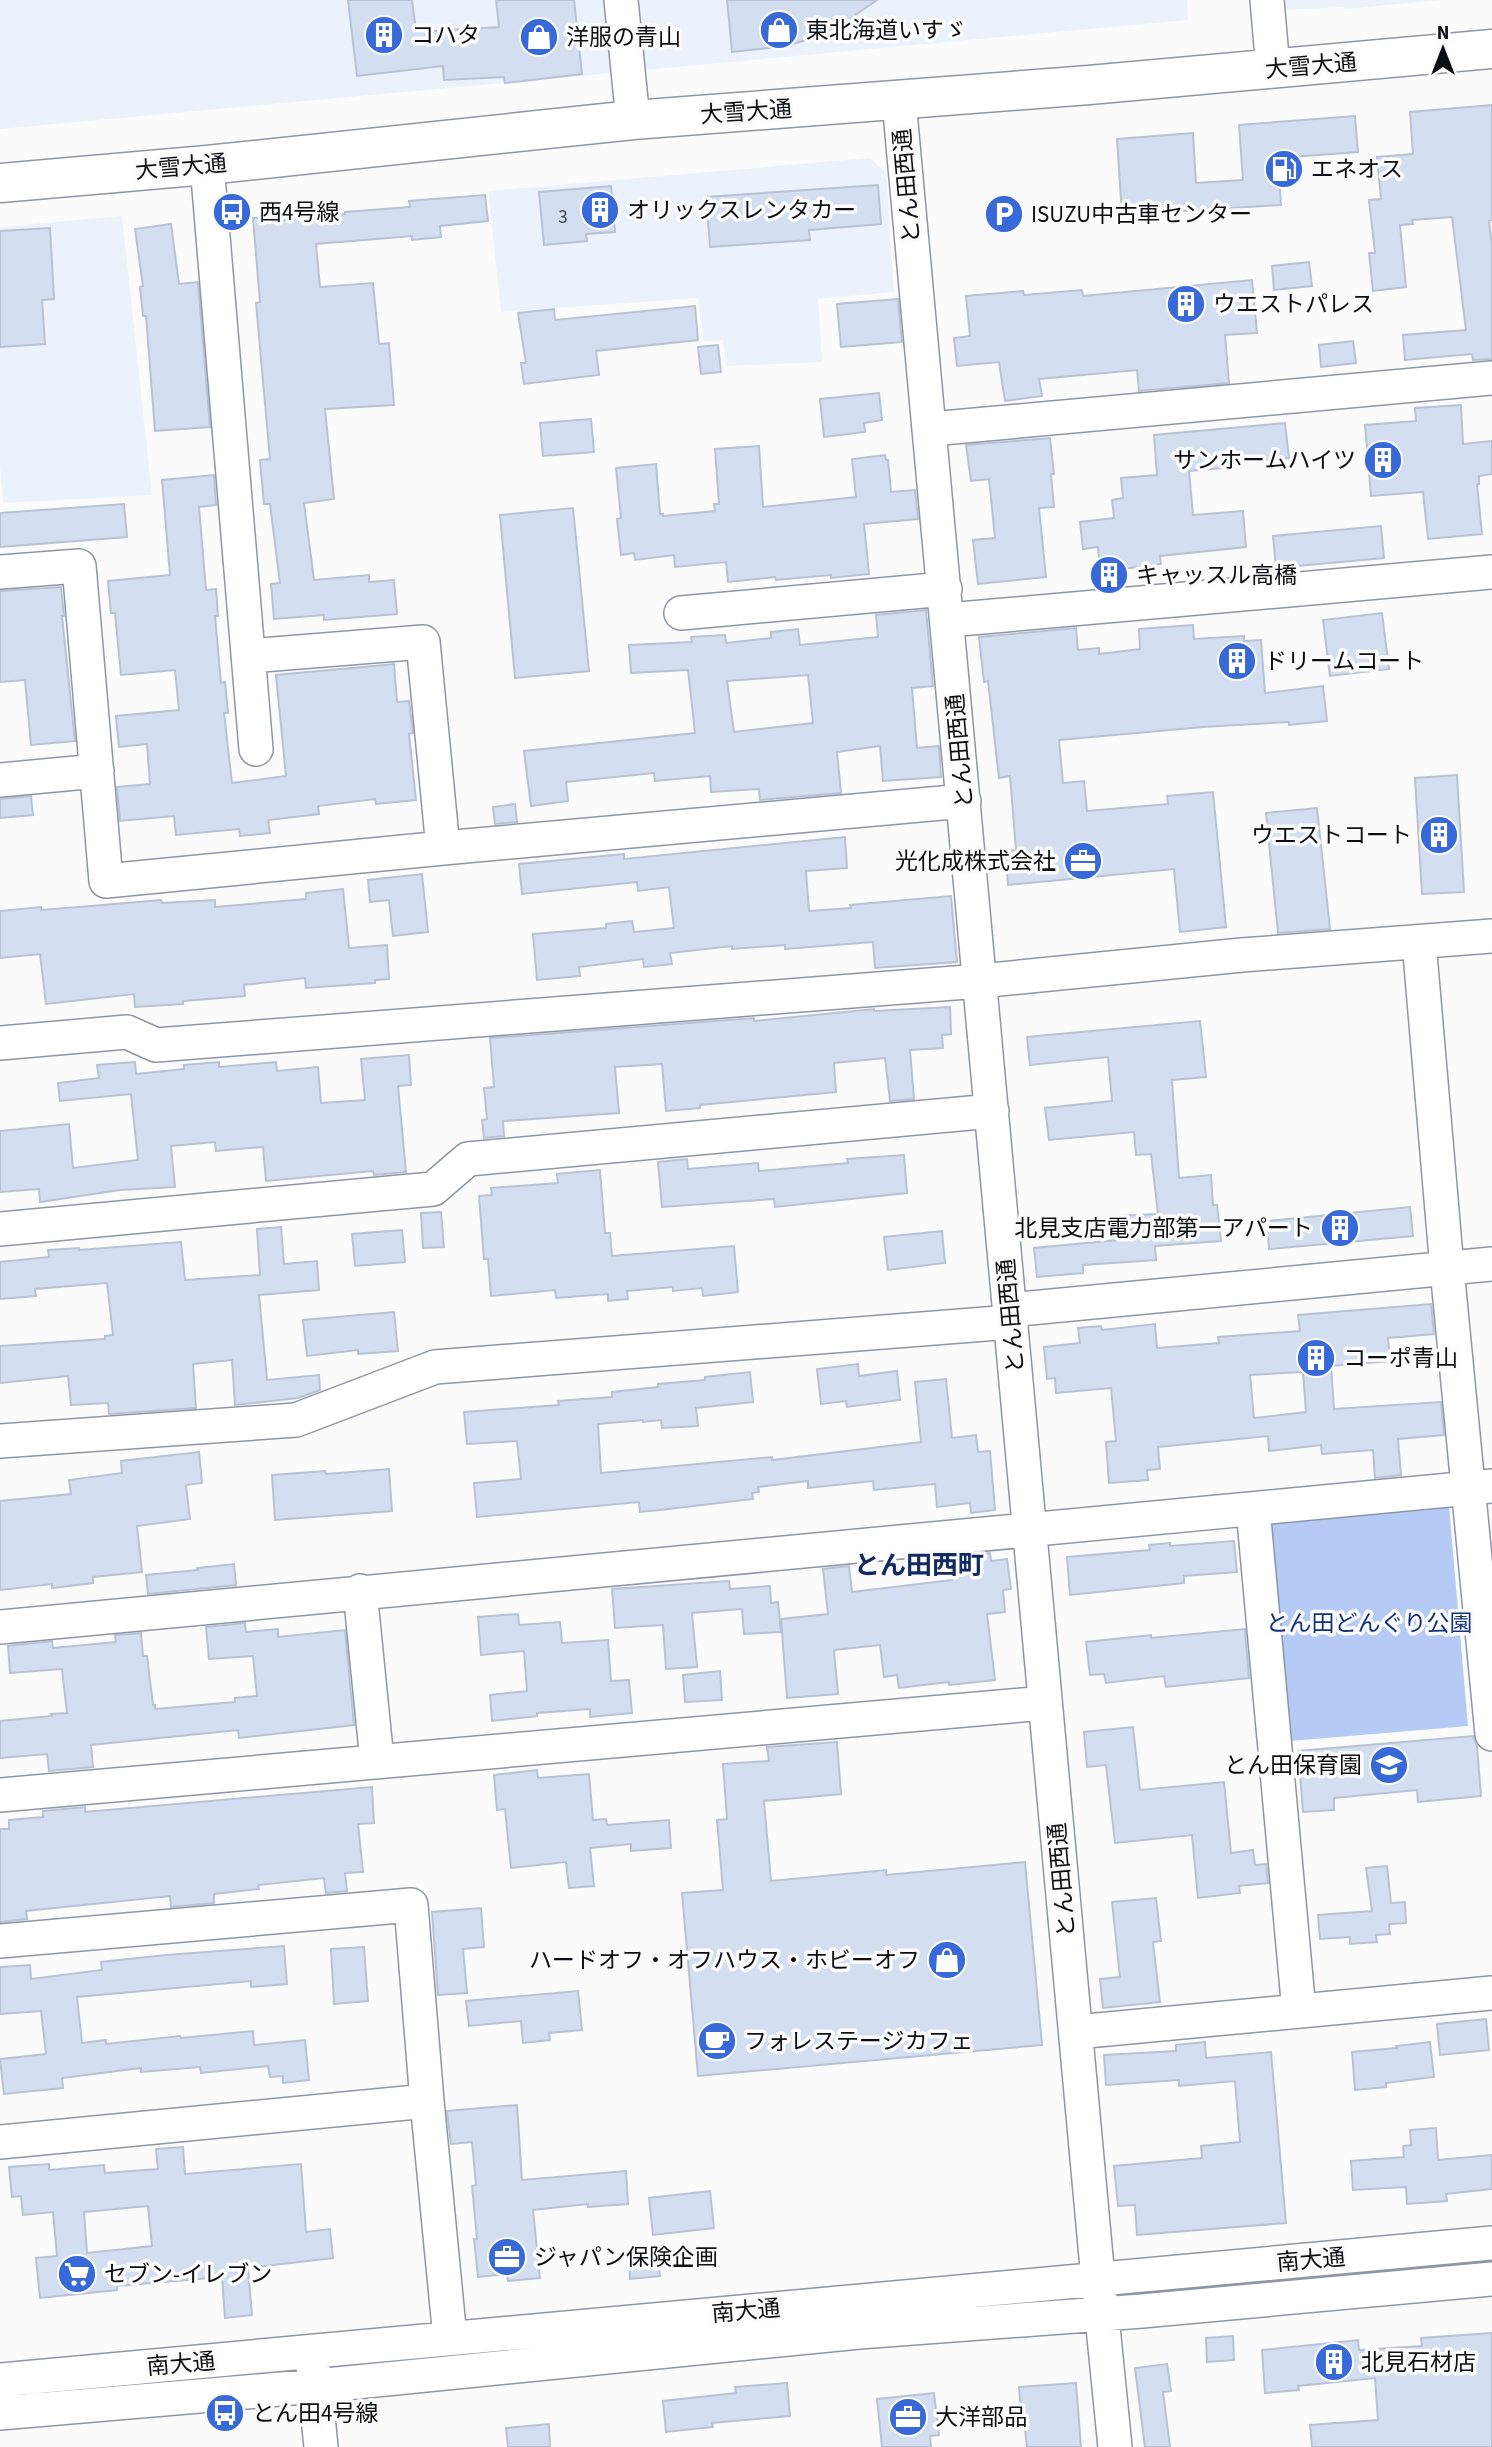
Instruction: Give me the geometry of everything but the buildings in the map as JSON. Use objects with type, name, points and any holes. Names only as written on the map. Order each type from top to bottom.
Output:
[{"type":"highway","name":"大雪大通","points":[[0,183],[207,165],[633,120],[899,101],[1492,49]]},
{"type":"street","points":[[621,0],[633,120]]},
{"type":"street","points":[[1267,0],[1273,69]]},
{"type":"street","name":"とん田西通","points":[[899,101],[1115,2447]]},
{"type":"street","points":[[207,165],[256,749]]},
{"type":"street","points":[[931,429],[1492,378]]},
{"type":"street","points":[[0,572],[79,566],[106,881],[964,801]]},
{"type":"street","points":[[681,613],[947,604],[1492,572]]},
{"type":"street","points":[[249,656],[423,642],[443,848]]},
{"type":"street","points":[[0,780],[97,771]]},
{"type":"street","points":[[0,1042],[127,1032],[156,1045],[980,981],[1242,955],[1492,936]]},
{"type":"street","points":[[1419,942],[1447,1269],[1480,1486],[1492,1734]]},
{"type":"street","points":[[0,1229],[433,1189],[468,1159],[992,1111]]},
{"type":"street","points":[[0,1441],[296,1420],[435,1367],[1011,1316],[1492,1265]]},
{"type":"street","points":[[0,1627],[1480,1486]]},
{"type":"street","points":[[1253,1509],[1299,2011]]},
{"type":"street","points":[[360,1591],[377,1761]]},
{"type":"street","points":[[0,1794],[1045,1703]]},
{"type":"street","points":[[0,1941],[411,1905],[450,2338]]},
{"type":"street","points":[[1076,2032],[1492,1993]]},
{"type":"street","points":[[0,2141],[427,2101]]},
{"type":"street","name":"南大通","points":[[0,2380],[1492,2243]]},
{"type":"street","name":"南大通","points":[[0,2413],[316,2386],[859,2332],[1101,2314],[1492,2279]]},
{"type":"street","points":[[312,2353],[321,2447]]},
{"type":"shaded area","points":[[0,0],[1187,0],[1188,20],[0,129]]},
{"type":"shaded area","points":[[1280,0],[1441,0],[1345,9],[1285,10]]},
{"type":"shaded area","points":[[870,158],[886,173],[894,292],[818,299],[822,362],[726,366],[723,340],[704,341],[698,298],[501,312],[488,191]]},
{"type":"shaded area","points":[[122,216],[152,495],[3,503],[0,466],[0,227]]},
{"type":"green space","name":"とん田どんぐり公園","points":[[1449,1506],[1468,1726],[1290,1741],[1270,1520]]},
{"type":"place","name":"東北海道いすゞ","points":[[779,30]]},
{"type":"place","name":"コハタ","points":[[384,35]]},
{"type":"place","name":"洋服の青山","points":[[539,37]]},
{"type":"place","name":"エネオス","points":[[1284,169]]},
{"type":"place","name":"オリックスレンタカー","points":[[600,210]]},
{"type":"place","name":"西4号線","points":[[232,212]]},
{"type":"place","name":"ISUZU中古車センター","points":[[1004,214]]},
{"type":"place","name":"ウエストパレス","points":[[1186,304]]},
{"type":"place","name":"サンホームハイツ","points":[[1383,460]]},
{"type":"place","name":"キャッスル高橋","points":[[1109,575]]},
{"type":"place","name":"ドリームコート","points":[[1237,661]]},
{"type":"place","name":"ウエストコート","points":[[1439,835]]},
{"type":"place","name":"光化成株式会社","points":[[1083,861]]},
{"type":"place","name":"北見支店電力部第一アパート","points":[[1340,1228]]},
{"type":"place","name":"コーポ青山","points":[[1316,1358]]},
{"type":"place","name":"とん田保育園","points":[[1389,1765]]},
{"type":"place","name":"ハードオフ・オフハウス・ホビーオフ","points":[[947,1960]]},
{"type":"place","name":"フォレステージカフェ","points":[[717,2041]]},
{"type":"place","name":"ジャパン保険企画","points":[[507,2257]]},
{"type":"place","name":"セブン-イレブン","points":[[77,2274]]},
{"type":"place","name":"北見石材店","points":[[1334,2362]]},
{"type":"place","name":"とん田4号線","points":[[225,2413]]},
{"type":"place","name":"大洋部品","points":[[908,2417]]},
{"type":"district","name":"とん田西町","points":[[919,1565]]}]
